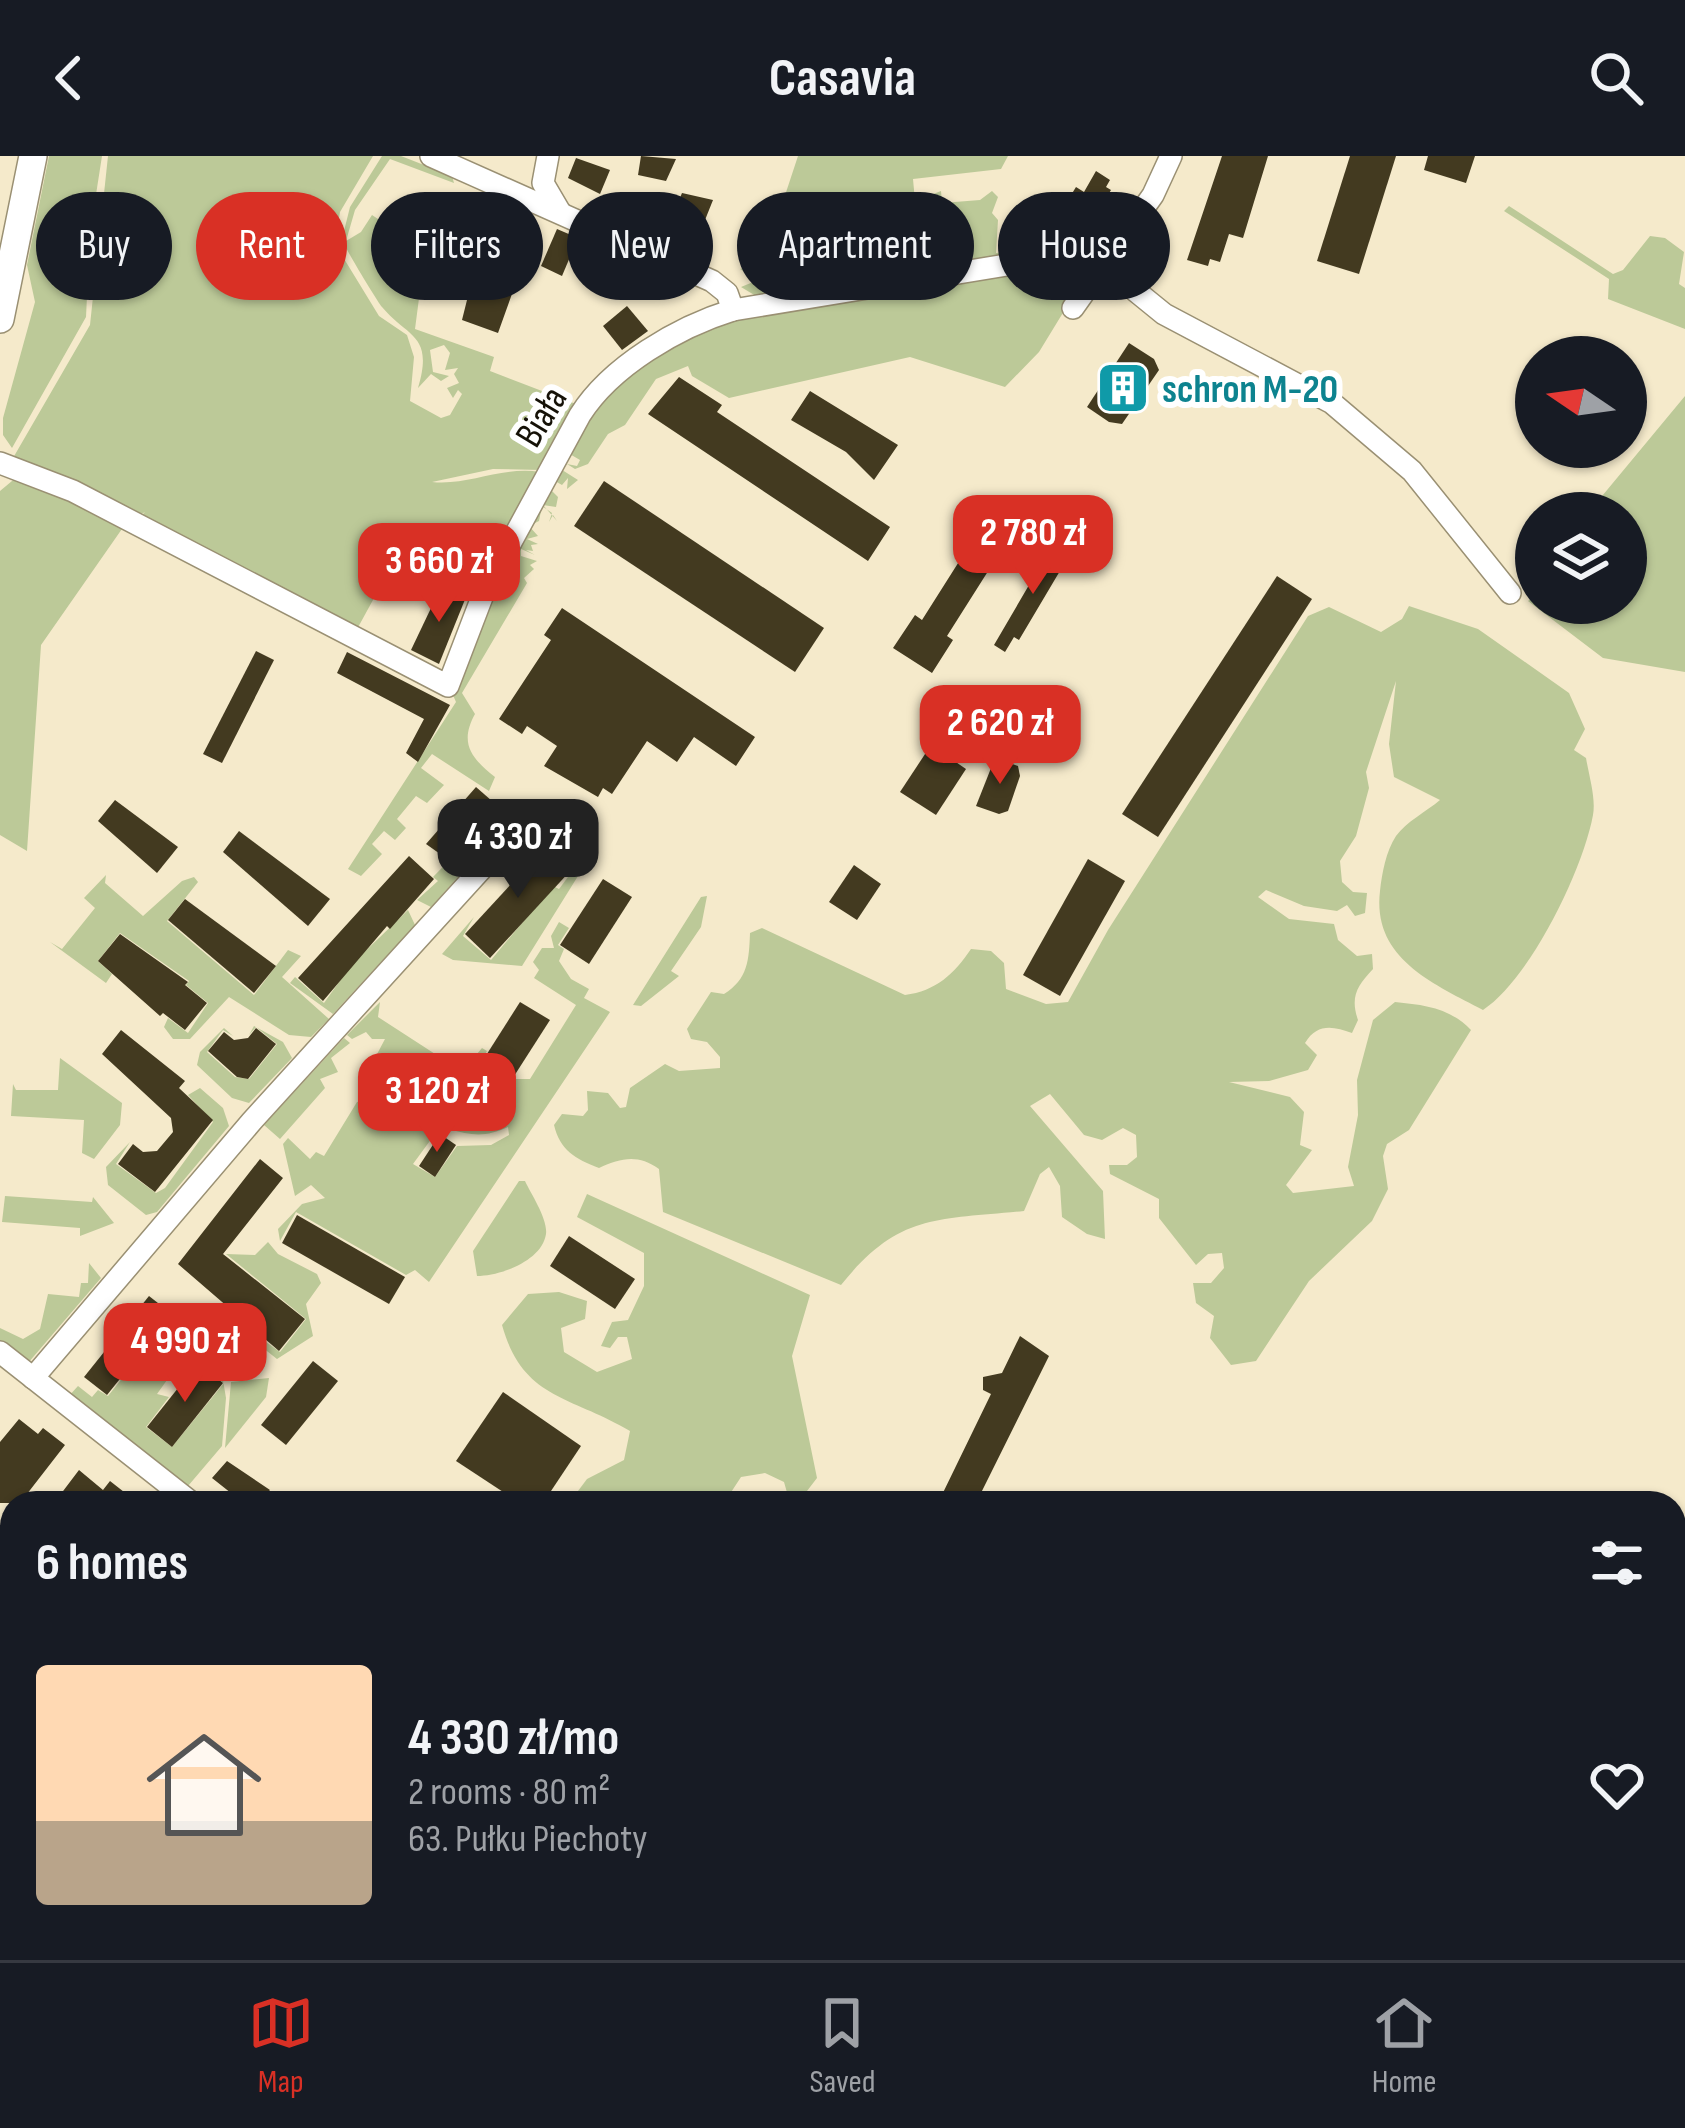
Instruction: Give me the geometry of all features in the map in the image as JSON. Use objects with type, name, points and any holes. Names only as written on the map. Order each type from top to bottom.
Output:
[{"type":"main road","points":[[0,319],[33,156]]},
{"type":"street","points":[[431,156],[506,185],[567,216]]},
{"type":"street","points":[[1154,192],[1171,156]]},
{"type":"street","points":[[506,185],[547,161],[548,197],[567,214]]},
{"type":"street","name":"Biała","points":[[0,463],[73,491],[448,686],[484,592],[591,398],[690,326],[733,310],[998,267]]},
{"type":"street","points":[[713,281],[727,293],[733,310]]},
{"type":"street","points":[[1073,308],[1078,300]]},
{"type":"street","points":[[1146,300],[1332,403],[1412,471],[1510,593]]},
{"type":"street","points":[[33,1378],[252,1121],[526,820]]},
{"type":"street","points":[[0,1352],[177,1491]]},
{"type":"green space","points":[[49,156],[102,156],[96,192],[42,192]]},
{"type":"green space","points":[[108,156],[373,156],[347,200],[347,192],[196,192],[196,300],[347,300],[347,264],[379,316],[407,335],[414,357],[410,401],[441,418],[450,415],[462,394],[458,390],[453,398],[447,388],[459,383],[454,374],[458,368],[445,370],[450,353],[444,345],[430,350],[433,372],[449,376],[441,381],[431,374],[418,388],[420,347],[377,300],[419,300],[415,329],[494,357],[490,371],[576,404],[542,470],[493,469],[432,482],[540,472],[484,573],[408,536],[356,631],[139,518],[145,512],[136,517],[13,458],[90,325],[93,300],[172,300],[172,192],[104,192]]},
{"type":"green space","points":[[382,156],[401,156],[452,176],[454,183],[390,159],[355,210],[347,238],[350,207]]},
{"type":"green space","points":[[798,156],[1008,156],[1001,169],[913,179],[914,192],[786,192]]},
{"type":"green space","points":[[992,191],[998,197],[992,213],[998,220],[998,258],[974,262],[974,200]]},
{"type":"green space","points":[[1509,206],[1613,274],[1623,270],[1650,236],[1665,238],[1684,252],[1679,284],[1685,288],[1685,329],[1608,299],[1609,279],[1504,211]]},
{"type":"green space","points":[[371,217],[371,290],[347,248],[347,240],[361,232]]},
{"type":"green space","points":[[36,220],[36,300],[87,300],[86,317],[12,448],[3,435],[3,418],[35,302],[27,265]]},
{"type":"green space","points":[[998,277],[998,300],[1071,300],[1039,352],[1005,387],[910,357],[729,398],[692,376],[688,366],[656,379],[625,425],[608,434],[588,464],[575,469],[567,464],[577,466],[580,460],[568,453],[559,468],[578,480],[567,489],[568,478],[562,485],[555,481],[551,490],[558,497],[556,507],[543,505],[547,509],[542,506],[539,521],[529,526],[538,536],[527,539],[538,544],[531,545],[533,551],[526,550],[535,555],[521,549],[521,556],[537,561],[530,565],[534,569],[524,578],[527,583],[462,693],[475,714],[468,733],[470,749],[495,777],[489,791],[432,754],[421,768],[444,785],[427,803],[416,796],[397,819],[406,828],[395,840],[384,831],[372,844],[382,854],[361,876],[348,869],[456,702],[449,686],[454,674],[579,425],[609,388],[686,337],[737,318],[853,300],[974,300],[974,281]]},
{"type":"green space","points":[[1685,396],[1685,672],[1603,658],[1558,624],[1647,624],[1647,492],[1605,492],[1625,468],[1647,468],[1647,442]]},
{"type":"green space","points":[[18,476],[124,526],[41,645],[27,851],[0,835],[0,491]]},
{"type":"green space","points":[[1409,606],[1478,629],[1569,693],[1585,729],[1574,750],[1586,758],[1593,815],[1552,922],[1501,995],[1483,1010],[1426,978],[1396,951],[1380,914],[1382,877],[1396,836],[1440,800],[1394,777],[1389,744],[1396,681],[1366,772],[1369,788],[1356,836],[1340,861],[1342,882],[1353,892],[1367,893],[1365,913],[1355,916],[1347,905],[1337,911],[1304,906],[1266,890],[1258,897],[1289,919],[1334,924],[1338,940],[1357,956],[1372,954],[1373,969],[1356,992],[1358,1020],[1352,1033],[1332,1028],[1315,1032],[1305,1043],[1317,1055],[1308,1070],[1269,1081],[1229,1082],[1290,1097],[1304,1112],[1300,1145],[1312,1150],[1286,1185],[1293,1193],[1354,1186],[1348,1167],[1358,1115],[1357,1080],[1373,1020],[1395,1002],[1446,1012],[1471,1030],[1409,1130],[1387,1144],[1383,1156],[1388,1189],[1372,1221],[1309,1281],[1256,1361],[1231,1365],[1210,1338],[1214,1316],[1196,1303],[1193,1283],[1211,1283],[1224,1268],[1222,1253],[1208,1254],[1196,1265],[1159,1218],[1159,1199],[1110,1174],[1109,1165],[1127,1165],[1137,1157],[1136,1135],[1123,1128],[1102,1140],[1084,1135],[1050,1094],[1030,1106],[1103,1191],[1105,1239],[1087,1234],[1062,1217],[1060,1186],[1049,1167],[1040,1174],[1024,1211],[943,1219],[901,1232],[841,1285],[663,1212],[659,1169],[651,1164],[629,1159],[599,1168],[576,1157],[560,1141],[554,1125],[562,1114],[583,1116],[588,1110],[587,1091],[608,1093],[620,1108],[626,1107],[630,1088],[665,1064],[679,1071],[720,1068],[720,1057],[707,1042],[691,1039],[687,1029],[711,992],[724,994],[738,982],[748,960],[750,933],[762,928],[905,995],[943,980],[971,949],[991,951],[1004,963],[1006,989],[1046,1004],[1068,1002],[1108,930],[1308,616],[1329,607],[1381,632],[1402,619]]},
{"type":"green space","points":[[500,810],[510,819],[431,907],[417,900],[438,881],[433,877],[480,829],[484,832]]},
{"type":"green space","points":[[549,841],[578,867],[578,876],[522,966],[453,960],[442,954],[474,917],[463,936],[491,960],[553,886],[559,889],[574,869],[548,842],[531,854]]},
{"type":"green space","points":[[106,875],[105,883],[143,916],[182,881],[194,877],[198,882],[167,921],[254,995],[288,950],[301,956],[282,977],[329,1019],[311,1037],[289,1035],[229,997],[190,1039],[173,1039],[164,1027],[168,1018],[188,1033],[208,1003],[186,985],[189,981],[120,933],[98,961],[112,974],[106,983],[50,942],[62,949],[95,908],[84,898]]},
{"type":"green space","points":[[707,896],[701,927],[671,971],[679,976],[641,1006],[633,1005],[701,897]]},
{"type":"green space","points":[[408,910],[415,925],[333,1014],[290,983],[295,977],[324,1003],[352,964]]},
{"type":"green space","points":[[559,922],[569,928],[558,945],[564,949],[559,961],[571,979],[589,989],[584,998],[610,1012],[429,1282],[415,1270],[406,1275],[296,1212],[280,1241],[278,1229],[302,1204],[325,1198],[311,1185],[295,1196],[283,1144],[288,1138],[310,1159],[316,1152],[324,1156],[357,1102],[374,1098],[378,1089],[366,1075],[385,1039],[372,1039],[366,1032],[352,1039],[347,1035],[380,1002],[378,1017],[449,1063],[457,1053],[471,1061],[482,1048],[487,1051],[477,1069],[506,1089],[514,1079],[530,1079],[576,1005],[534,978],[539,970],[533,962],[542,948],[554,948],[551,936]],"holes":[[[508,1127],[509,1135],[491,1145],[457,1146],[435,1177],[413,1164],[432,1138],[449,1129],[479,1134]]]},
{"type":"green space","points":[[256,1027],[283,1042],[292,1058],[249,1103],[232,1098],[197,1065],[200,1052],[224,1028],[233,1036],[223,1030],[207,1052],[235,1077],[249,1079],[277,1044]]},
{"type":"green space","points":[[344,1038],[350,1043],[331,1058],[338,1072],[320,1079],[325,1088],[280,1139],[264,1125]]},
{"type":"green space","points":[[60,1058],[122,1103],[120,1125],[94,1159],[82,1153],[84,1120],[11,1116],[13,1084],[16,1090],[58,1090]]},
{"type":"green space","points":[[200,1088],[223,1108],[229,1126],[157,1212],[146,1215],[108,1185],[106,1167],[130,1142],[116,1164],[156,1193],[165,1188],[213,1122],[188,1095]]},
{"type":"green space","points":[[519,1181],[525,1181],[542,1214],[543,1244],[519,1265],[477,1276],[473,1251]]},
{"type":"green space","points":[[587,1194],[810,1295],[792,1356],[817,1478],[807,1491],[787,1491],[784,1482],[765,1473],[741,1477],[732,1491],[578,1491],[587,1479],[624,1460],[630,1431],[536,1382],[511,1350],[502,1325],[528,1294],[559,1292],[587,1301],[585,1319],[561,1328],[564,1352],[597,1372],[632,1359],[627,1337],[618,1337],[610,1348],[601,1346],[612,1322],[628,1320],[644,1286],[644,1253],[577,1217]]},
{"type":"green space","points":[[5,1196],[92,1202],[93,1197],[114,1223],[80,1236],[80,1228],[2,1222]]},
{"type":"green space","points":[[268,1242],[278,1254],[317,1274],[321,1283],[306,1304],[313,1336],[277,1359],[258,1344],[262,1339],[280,1352],[306,1319],[226,1254],[255,1255]]},
{"type":"green space","points":[[89,1263],[101,1278],[28,1363],[0,1343],[0,1328],[23,1339],[40,1329],[48,1294],[79,1297],[81,1283],[88,1283]]},
{"type":"green space","points":[[174,1313],[192,1345],[157,1394],[169,1397],[146,1427],[172,1447],[224,1384],[226,1398],[222,1446],[188,1486],[68,1397],[78,1386],[92,1397],[98,1390],[108,1396]]},
{"type":"green space","points":[[194,1350],[222,1374],[223,1383],[188,1358]]},
{"type":"green space","points":[[269,1378],[266,1397],[225,1448],[231,1382]]},
{"type":"building","points":[[641,156],[676,159],[666,181],[638,175]]},
{"type":"building","points":[[1222,156],[1268,156],[1243,238],[1229,234],[1220,262],[1210,259],[1208,266],[1187,260]]},
{"type":"building","points":[[1350,156],[1396,156],[1359,274],[1317,261]]},
{"type":"building","points":[[1428,156],[1475,156],[1466,183],[1424,170]]},
{"type":"building","points":[[576,158],[610,170],[601,192],[568,178]]},
{"type":"building","points":[[1096,171],[1110,180],[1106,187],[1110,192],[1084,192]]},
{"type":"building","points":[[557,229],[567,233],[562,276],[543,267]]},
{"type":"building","points":[[467,300],[510,300],[498,333],[462,320]]},
{"type":"building","points":[[627,306],[648,331],[622,350],[603,326]]},
{"type":"building","name":"schron M-20","points":[[1129,343],[1154,359],[1159,370],[1122,424],[1109,422],[1087,407]]},
{"type":"building","points":[[679,377],[722,405],[717,412],[890,527],[868,561],[648,414]]},
{"type":"building","points":[[810,391],[898,445],[874,480],[846,452],[791,420]]},
{"type":"building","points":[[604,481],[824,628],[795,672],[574,526]]},
{"type":"building","points":[[979,530],[1004,546],[947,636],[953,640],[932,673],[893,648],[915,615],[922,620]]},
{"type":"building","points":[[1053,544],[1070,554],[1019,640],[1014,637],[1005,652],[994,645]]},
{"type":"building","points":[[1277,576],[1312,599],[1158,837],[1122,814]]},
{"type":"building","points":[[442,585],[466,597],[439,664],[411,650]]},
{"type":"building","points":[[562,608],[755,737],[736,766],[694,737],[677,762],[647,741],[612,794],[603,788],[598,797],[544,766],[557,746],[527,726],[522,734],[499,719],[551,640],[544,635]]},
{"type":"building","points":[[256,651],[274,660],[222,763],[203,754]]},
{"type":"building","points":[[347,652],[450,705],[418,762],[406,753],[424,719],[337,673]]},
{"type":"building","points":[[931,745],[966,769],[936,815],[900,792]]},
{"type":"building","points":[[995,758],[1018,766],[1020,776],[1008,811],[999,814],[976,806]]},
{"type":"building","points":[[476,787],[500,808],[450,861],[426,844]]},
{"type":"building","points":[[115,800],[178,847],[157,873],[98,821]]},
{"type":"building","points":[[239,831],[330,899],[308,926],[223,852]]},
{"type":"building","points":[[547,845],[572,869],[490,958],[465,934]]},
{"type":"building","points":[[409,856],[434,879],[323,1001],[298,978]]},
{"type":"building","points":[[1088,859],[1125,881],[1060,996],[1023,975]]},
{"type":"building","points":[[854,865],[881,884],[857,920],[829,902]]},
{"type":"building","points":[[603,879],[632,897],[589,964],[560,945]]},
{"type":"building","points":[[185,899],[276,966],[254,993],[168,920]]},
{"type":"building","points":[[120,934],[188,982],[185,985],[207,1003],[185,1030],[163,1013],[160,1016],[98,961]]},
{"type":"building","points":[[520,1002],[550,1020],[507,1087],[478,1068]]},
{"type":"building","points":[[256,1028],[276,1044],[248,1079],[237,1077],[208,1051],[224,1032],[234,1040],[248,1038]]},
{"type":"building","points":[[121,1030],[185,1081],[179,1088],[213,1120],[155,1192],[118,1164],[133,1144],[143,1152],[157,1151],[173,1132],[171,1118],[102,1054]]},
{"type":"building","points":[[440,1134],[456,1145],[435,1177],[419,1166]]},
{"type":"building","points":[[260,1159],[283,1178],[223,1254],[305,1319],[279,1351],[178,1264]]},
{"type":"building","points":[[297,1215],[405,1277],[389,1304],[282,1243]]},
{"type":"building","points":[[569,1236],[635,1279],[615,1309],[550,1266]]},
{"type":"building","points":[[149,1296],[172,1314],[107,1395],[84,1377]]},
{"type":"building","points":[[1020,1336],[1049,1356],[982,1491],[944,1491],[991,1394],[983,1390],[983,1377],[1002,1373]]},
{"type":"building","points":[[313,1361],[338,1381],[286,1445],[261,1425]]},
{"type":"building","points":[[198,1363],[223,1383],[172,1447],[147,1427]]},
{"type":"building","points":[[503,1392],[581,1446],[551,1491],[502,1491],[456,1461]]},
{"type":"building","points":[[19,1419],[38,1434],[43,1428],[65,1445],[29,1491],[0,1491],[0,1442]]},
{"type":"building","points":[[227,1461],[270,1490],[228,1491],[212,1478]]},
{"type":"building","points":[[79,1470],[103,1490],[110,1481],[123,1491],[63,1491]]},
{"type":"place","name":"schron M-20","points":[[1123,388]]}]
